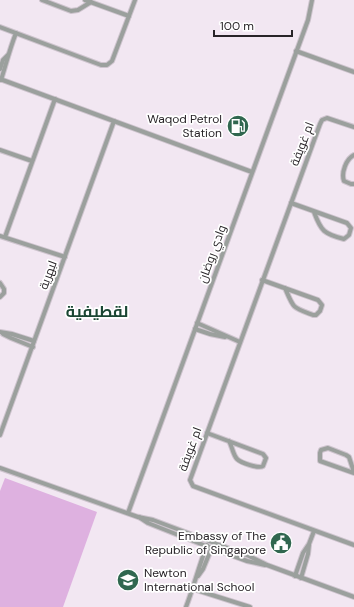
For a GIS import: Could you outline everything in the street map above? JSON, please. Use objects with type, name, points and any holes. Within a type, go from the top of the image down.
[{"type":"street","points":[[42,0],[71,11],[75,11],[90,2]]},
{"type":"street","points":[[85,0],[129,16]]},
{"type":"street","points":[[0,27],[101,65],[107,65],[112,62],[135,0]]},
{"type":"street","name":"وادي روضان","points":[[128,514],[308,20],[312,0]]},
{"type":"street","points":[[16,33],[1,79],[252,172]]},
{"type":"street","points":[[296,51],[354,72]]},
{"type":"street","points":[[0,69],[3,60],[8,55]]},
{"type":"street","points":[[5,237],[55,99]]},
{"type":"street","name":"ام غويفة","points":[[354,127],[329,118],[321,121],[190,477],[190,482],[192,485],[354,545]]},
{"type":"street","name":"لبهرية","points":[[0,435],[114,121]]},
{"type":"street","points":[[0,150],[32,161]]},
{"type":"street","points":[[354,155],[348,160],[343,176],[344,181],[354,184]]},
{"type":"street","points":[[291,203],[347,224],[351,228],[347,237],[341,238],[321,229],[314,212]]},
{"type":"street","points":[[0,236],[65,257]]},
{"type":"street","points":[[262,280],[285,288],[318,300],[322,305],[320,311],[316,315],[295,308],[292,305],[285,288]]},
{"type":"street","points":[[0,284],[4,289],[4,293],[0,297]]},
{"type":"street","points":[[197,323],[225,337]]},
{"type":"street","points":[[195,329],[240,342]]},
{"type":"street","points":[[1,332],[34,341]]},
{"type":"street","points":[[1,332],[32,347]]},
{"type":"street","points":[[207,433],[230,441],[263,454],[266,458],[264,466],[258,467],[239,460],[236,457],[230,441]]},
{"type":"street","points":[[328,448],[346,455],[350,460],[354,473],[320,460],[321,450],[328,448]]},
{"type":"street","points":[[0,468],[128,514],[153,520],[254,558],[295,576],[354,597]]},
{"type":"street","points":[[138,517],[148,523],[211,548],[247,561],[267,565]]},
{"type":"street","points":[[295,576],[314,531]]},
{"type":"street","points":[[198,577],[199,568],[208,541]]},
{"type":"street","points":[[186,607],[214,543]]},
{"type":"street","points":[[301,578],[308,554],[309,544]]},
{"type":"street","points":[[193,589],[250,607]]},
{"type":"shaded area","points":[[5,478],[97,512],[63,607],[0,607],[0,491]]},
{"type":"place","name":"Waqod Petrol Station","points":[[238,126]]},
{"type":"place","name":"Embassy of The Republic of Singapore","points":[[281,543]]},
{"type":"place","name":"Newton International School","points":[[128,580]]},
{"type":"district","name":"لقطيفية","points":[[97,311]]}]
